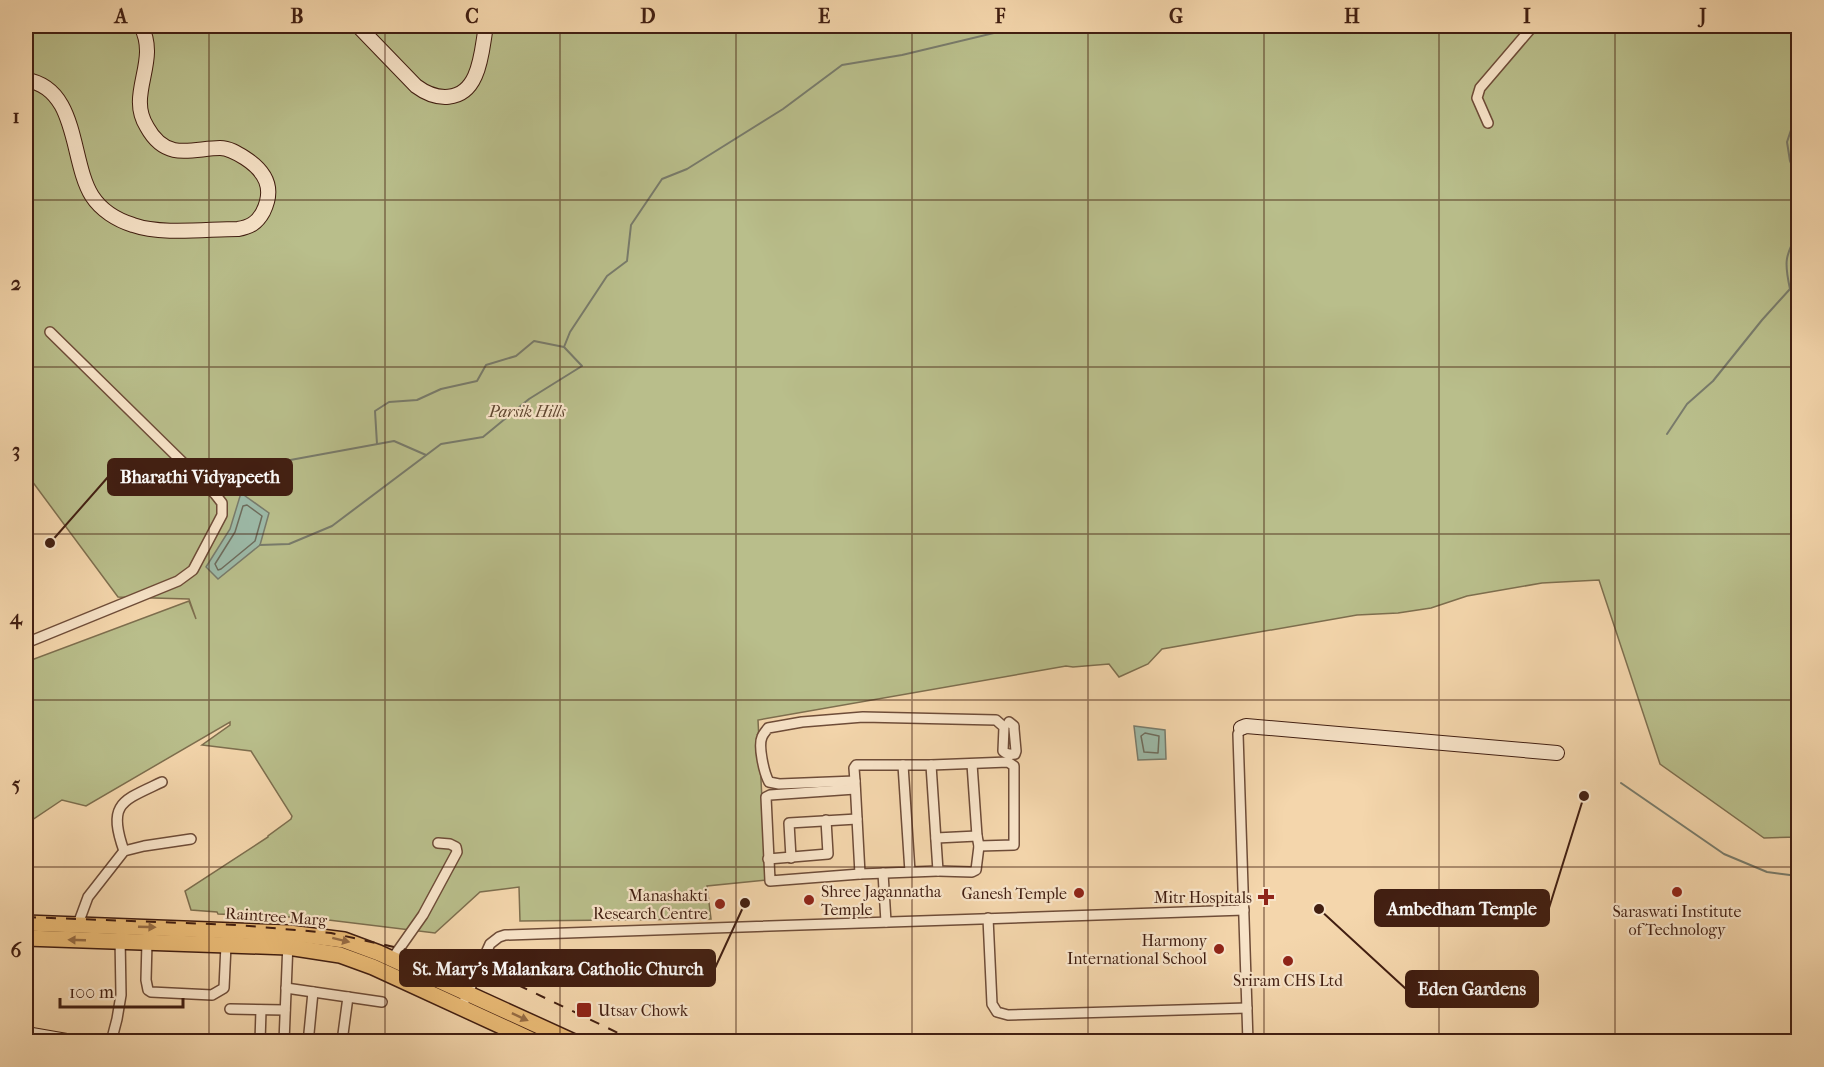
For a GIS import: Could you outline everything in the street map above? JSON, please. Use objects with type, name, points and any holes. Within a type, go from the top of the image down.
[{"type":"main road","name":"Raintree Marg","points":[[26,923],[78,924],[147,942],[226,945],[288,940],[340,955],[574,1041]]},
{"type":"main road","name":"Raintree Marg","points":[[26,938],[120,934],[344,940],[392,959],[536,1041]]},
{"type":"street","points":[[26,80],[43,85],[55,96],[70,128],[87,187],[95,200],[111,215],[132,225],[154,229],[238,229],[251,225],[259,219],[267,204],[268,191],[261,170],[237,153],[222,148],[171,150],[153,137],[143,122],[139,100],[148,61],[148,50],[141,26]]},
{"type":"street","points":[[358,26],[416,86],[426,93],[443,98],[459,94],[474,79],[486,26]]},
{"type":"street","points":[[1488,123],[1477,98],[1480,88],[1533,26]]},
{"type":"street","points":[[26,643],[178,580],[193,570],[222,515],[222,503],[215,494],[50,332]]},
{"type":"street","points":[[855,785],[769,782],[766,776],[761,738],[768,728],[818,720],[863,717],[996,720],[1004,727],[1003,751],[1011,755],[1016,751],[1014,726],[1009,722]]},
{"type":"street","points":[[1248,1041],[1238,734],[1241,728],[1246,726],[1557,753]]},
{"type":"street","points":[[860,874],[854,768],[856,765],[1008,762],[1014,766],[1014,845],[979,846]]},
{"type":"street","points":[[855,785],[766,797],[770,881],[860,874],[972,872],[976,870],[979,846],[972,764]]},
{"type":"street","points":[[903,765],[910,872]]},
{"type":"street","points":[[931,765],[938,871]]},
{"type":"street","points":[[124,850],[117,832],[118,810],[122,804],[142,791],[162,782]]},
{"type":"street","points":[[790,858],[789,823],[857,819]]},
{"type":"street","points":[[768,860],[828,854],[826,820]]},
{"type":"street","points":[[936,838],[977,836]]},
{"type":"street","points":[[78,924],[88,897],[124,850],[191,839]]},
{"type":"street","points":[[392,959],[423,915],[457,852],[456,847],[450,844],[438,843]]},
{"type":"street","points":[[883,873],[886,921]]},
{"type":"street","points":[[465,1000],[490,944],[498,937],[505,935],[1244,910]]},
{"type":"street","points":[[988,918],[992,1004],[997,1012],[1008,1015],[1247,1008]]},
{"type":"street","points":[[111,1041],[121,995],[120,934]]},
{"type":"street","points":[[284,1041],[288,940]]},
{"type":"street","points":[[147,942],[148,990],[212,995],[224,988],[226,945]]},
{"type":"street","points":[[286,988],[382,1002]]},
{"type":"street","points":[[309,1033],[313,992]]},
{"type":"street","points":[[343,1034],[348,997]]},
{"type":"street","points":[[230,1010],[285,1010]]},
{"type":"street","points":[[260,1041],[261,1010]]},
{"type":"street","points":[[26,1034],[72,1041]]},
{"type":"green space","name":"Parsik Hills","points":[[26,26],[1798,26],[1798,837],[1764,838],[1660,764],[1599,580],[1542,583],[1467,596],[1431,608],[1398,613],[1357,615],[1162,649],[1148,664],[1119,677],[1109,664],[1066,666],[758,720],[766,880],[707,886],[711,919],[520,921],[519,887],[480,892],[435,933],[312,918],[218,914],[217,912],[191,910],[185,891],[268,837],[292,816],[251,751],[202,745],[230,725],[230,722],[86,806],[62,800],[26,824],[26,662],[189,601],[196,619],[189,599],[118,597],[26,473]]},
{"type":"water","points":[[241,493],[269,513],[260,545],[218,579],[206,567],[230,529]]},
{"type":"water","points":[[1134,726],[1165,730],[1166,759],[1138,760]]},
{"type":"waterway","points":[[260,545],[289,544],[332,526],[441,444],[483,437],[529,399],[582,366],[564,347],[570,332],[607,276],[627,261],[631,225],[662,179],[687,169],[783,109],[842,65],[902,55],[1023,26]]},
{"type":"waterway","points":[[1798,109],[1787,142],[1790,161],[1798,181]]},
{"type":"waterway","points":[[1667,434],[1687,404],[1713,381],[1790,289],[1787,259],[1798,232]]},
{"type":"waterway","points":[[377,444],[375,411],[389,402],[417,400],[441,389],[477,381],[486,365],[516,356],[534,341],[564,347]]},
{"type":"waterway","points":[[263,465],[394,441],[426,455]]},
{"type":"waterway","points":[[1621,783],[1724,854],[1767,872],[1798,876]]},
{"type":"railway","points":[[26,917],[237,925],[331,933],[439,957],[518,985],[637,1042]]},
{"type":"place","name":"Bharathi Vidyapeeth","points":[[50,543]]},
{"type":"place","name":"Ambedham Temple","points":[[1584,796]]},
{"type":"place","name":"Saraswati Institute of Technology","points":[[1677,892]]},
{"type":"place","name":"Ganesh Temple","points":[[1079,893]]},
{"type":"place","name":"Mitr Hospitals","points":[[1266,897]]},
{"type":"place","name":"Shree Jagannatha Temple","points":[[809,900]]},
{"type":"place","name":"St. Mary's Malankara Catholic Church","points":[[745,903]]},
{"type":"place","name":"Manashakti Research Centre","points":[[720,904]]},
{"type":"place","name":"Eden Gardens","points":[[1319,909]]},
{"type":"place","name":"Harmony International School","points":[[1219,949]]},
{"type":"place","name":"Sriram CHS Ltd","points":[[1288,961]]},
{"type":"place","name":"Utsav Chowk","points":[[584,1010]]}]
